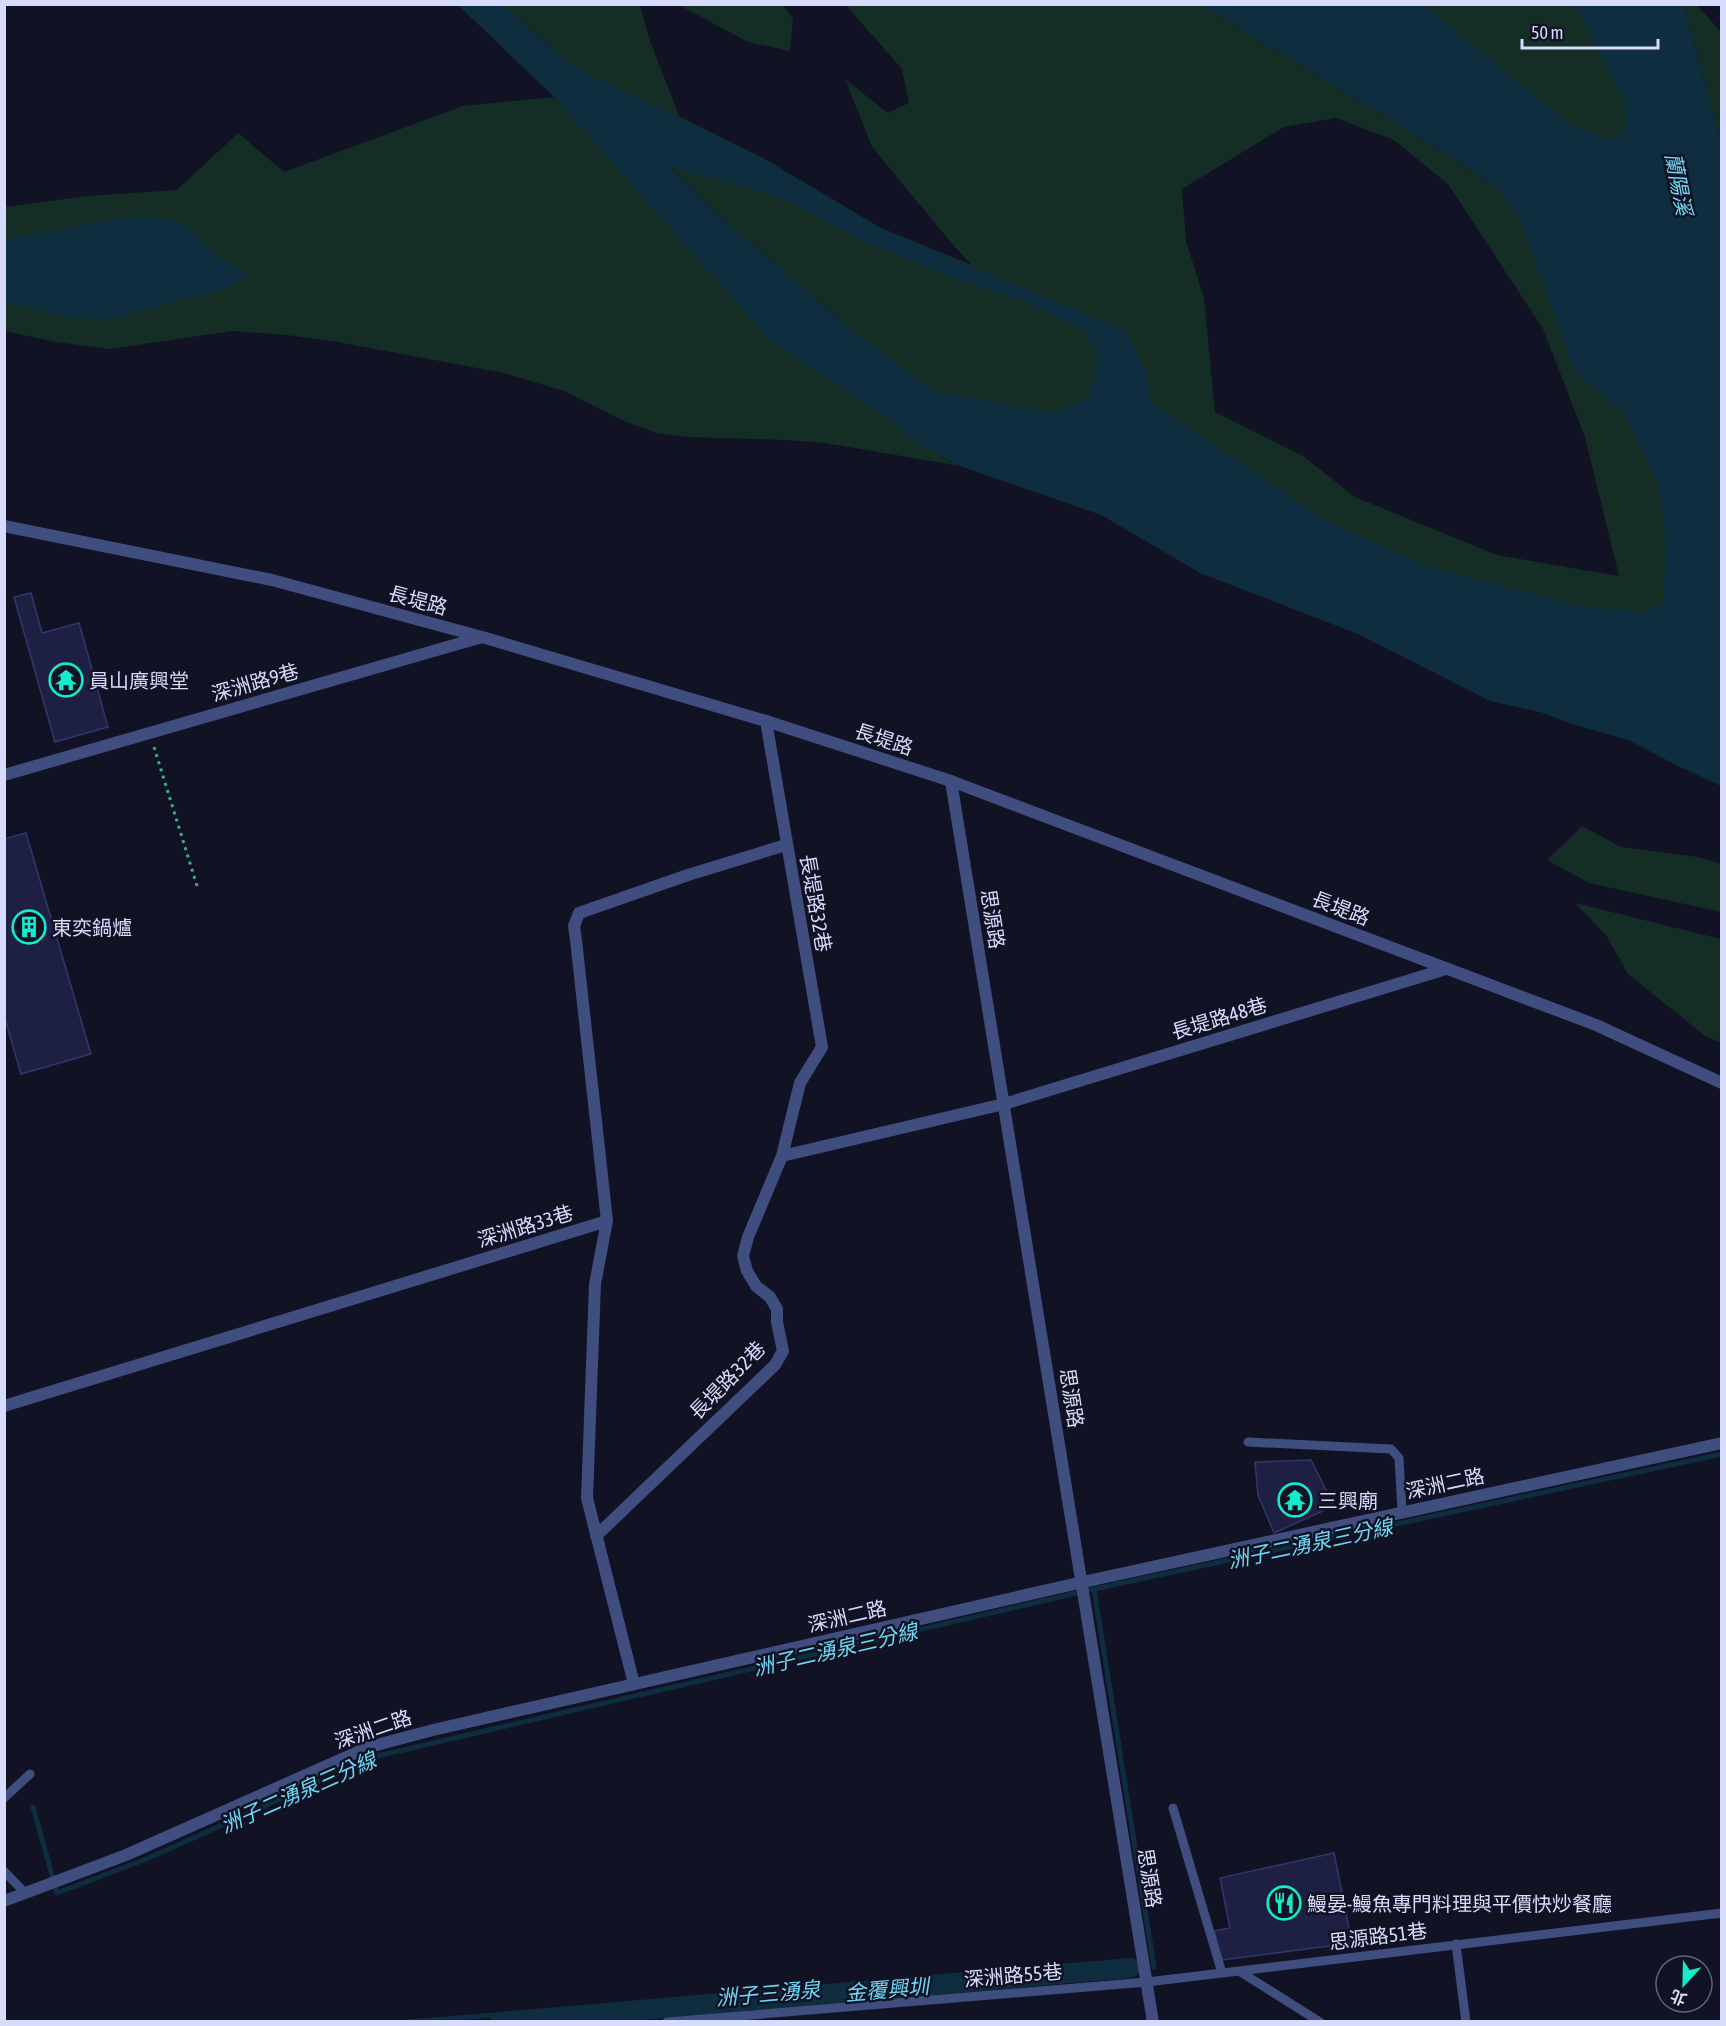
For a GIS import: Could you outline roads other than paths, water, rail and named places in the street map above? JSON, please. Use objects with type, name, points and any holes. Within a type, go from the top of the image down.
[{"type":"street","name":"長堤路","points":[[4,526],[272,580],[482,637],[765,721],[951,781],[1596,1025],[1722,1083]]},
{"type":"street","name":"深洲路9巷","points":[[4,775],[482,637]]},
{"type":"street","name":"長堤路32巷","points":[[596,1536],[775,1365],[783,1351],[777,1322],[777,1309],[770,1298],[756,1286],[747,1271],[743,1256],[748,1238],[782,1156],[800,1083],[822,1047],[765,721]]},
{"type":"street","name":"思源路","points":[[951,781],[1153,2022]]},
{"type":"street","points":[[634,1684],[587,1498],[595,1284],[607,1221],[574,926],[579,913],[688,875],[786,845]]},
{"type":"street","name":"長堤路48巷","points":[[1004,1104],[1446,969]]},
{"type":"street","points":[[782,1156],[1004,1104]]},
{"type":"street","name":"深洲路33巷","points":[[4,1406],[607,1221]]},
{"type":"street","name":"深洲二路","points":[[4,1901],[126,1856],[369,1747],[433,1730],[1083,1582],[1722,1443]]},
{"type":"lane","points":[[1248,1442],[1391,1449],[1399,1458],[1402,1512]]},
{"type":"lane","points":[[4,1798],[30,1774]]},
{"type":"lane","points":[[1173,1808],[1222,1973]]},
{"type":"lane","points":[[4,1871],[25,1893]]},
{"type":"lane","name":"思源路51巷","points":[[1147,1982],[1722,1912]]},
{"type":"lane","points":[[1456,1944],[1466,2022]]},
{"type":"lane","points":[[1239,1971],[1320,2022]]},
{"type":"lane","name":"深洲路55巷","points":[[667,2022],[1147,1982]]},
{"type":"water","name":"蘭陽溪","points":[[458,5],[503,5],[573,67],[763,158],[879,227],[1127,332],[1146,374],[1151,403],[1324,520],[1426,566],[1579,606],[1645,612],[1663,603],[1666,548],[1660,488],[1624,413],[1575,372],[1520,218],[1496,187],[1451,156],[1201,5],[1423,5],[1571,125],[1612,141],[1626,130],[1626,104],[1575,5],[1684,5],[1721,144],[1721,786],[1628,740],[1540,712],[1490,701],[1358,634],[1200,573],[1101,515],[960,466],[920,445],[890,420],[783,350],[760,329],[554,97]],"holes":[[[670,167],[777,196],[868,243],[958,280],[1025,302],[1082,329],[1098,355],[1089,399],[1052,413],[935,391],[859,336],[713,211]]]},
{"type":"water","points":[[159,217],[187,226],[216,256],[250,276],[217,291],[110,319],[74,318],[5,303],[5,239],[122,218]]},
{"type":"waterway","name":"洲子二湧泉三分線","points":[[33,1807],[57,1893],[149,1858],[373,1757],[1094,1589],[1722,1454]]},
{"type":"waterway","points":[[1094,1589],[1154,1967]]},
{"type":"waterway","name":"洲子三湧泉","points":[[407,2022],[1129,1964]]},
{"type":"waterway","name":"金覆興圳","points":[[500,2022],[1130,1968]]},
{"type":"place","name":"員山廣興堂","points":[[66,680]]},
{"type":"place","name":"東奕鍋爐","points":[[29,927]]},
{"type":"place","name":"三興廟","points":[[1295,1500]]},
{"type":"place","name":"鰻晏-鰻魚專門料理與平價快炒餐廳","points":[[1284,1903]]}]
